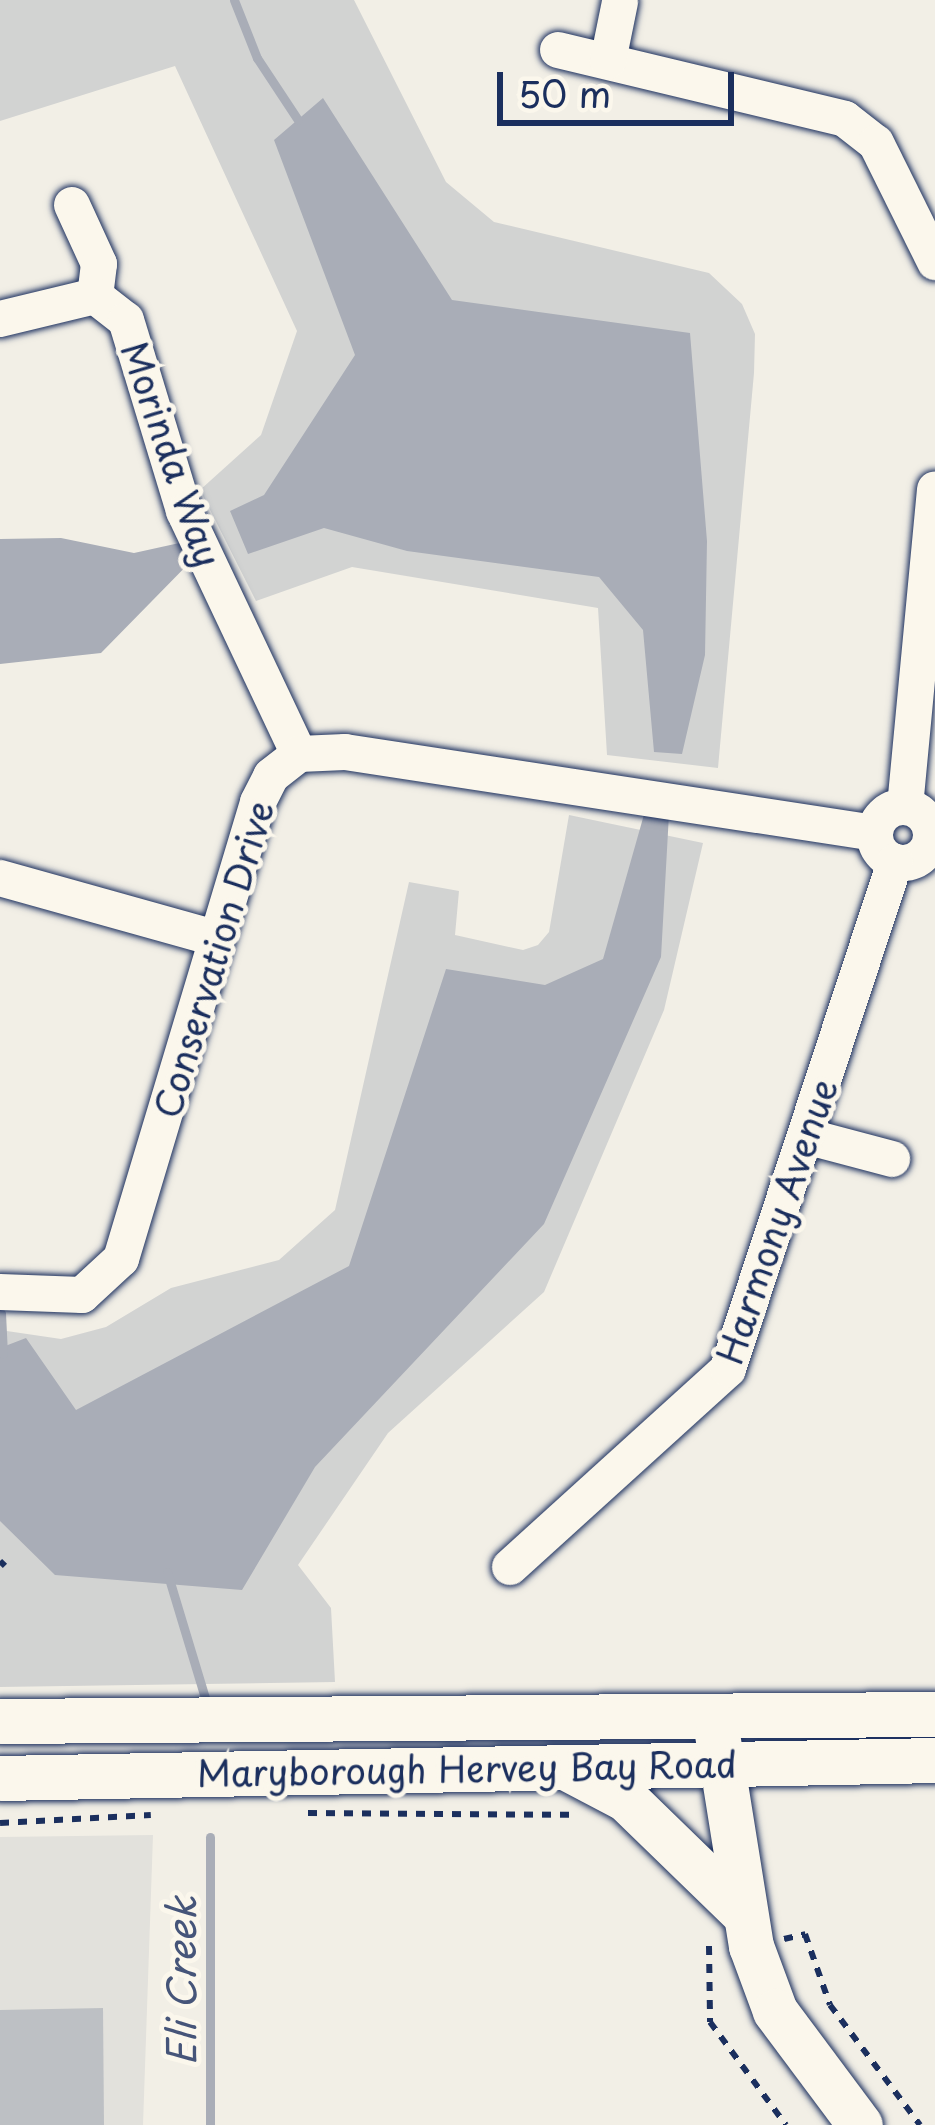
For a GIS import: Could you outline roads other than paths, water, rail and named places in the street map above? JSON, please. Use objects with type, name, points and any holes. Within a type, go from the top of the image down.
[{"type":"main road","points":[[716,1713],[726,1932]]},
{"type":"main road","name":"Maryborough Hervey Bay Road","points":[[0,1721],[935,1714]]},
{"type":"main road","name":"Maryborough Hervey Bay Road","points":[[6,1779],[935,1760]]},
{"type":"main road","points":[[567,1768],[626,1799],[726,1932],[775,2011],[860,2125]]},
{"type":"street","points":[[608,61],[620,2]]},
{"type":"street","points":[[558,50],[813,108],[865,131],[935,262]]},
{"type":"street","points":[[0,319],[95,296],[99,264],[72,205]]},
{"type":"street","name":"Morinda Way","points":[[95,296],[126,320],[184,511],[299,754]]},
{"type":"street","points":[[905,807],[935,490]]},
{"type":"street","points":[[299,754],[344,752],[885,848],[918,859],[933,838],[924,816],[905,807],[887,811],[885,848]]},
{"type":"street","name":"Conservation Drive","points":[[0,1292],[82,1295],[121,1258],[258,802],[271,776],[299,754]]},
{"type":"street","name":"Harmony Avenue","points":[[510,1567],[728,1369],[808,1137],[885,848]]},
{"type":"street","points":[[0,878],[215,938]]},
{"type":"street","points":[[808,1137],[892,1159]]},
{"type":"waterway","points":[[234,0],[257,58],[298,120]]},
{"type":"waterway","name":"Eli Creek","points":[[1,1313],[3,1354]]},
{"type":"waterway","name":"Eli Creek","points":[[167,1572],[205,1698]]},
{"type":"waterway","name":"Eli Creek","points":[[210,1837],[210,2125]]}]
